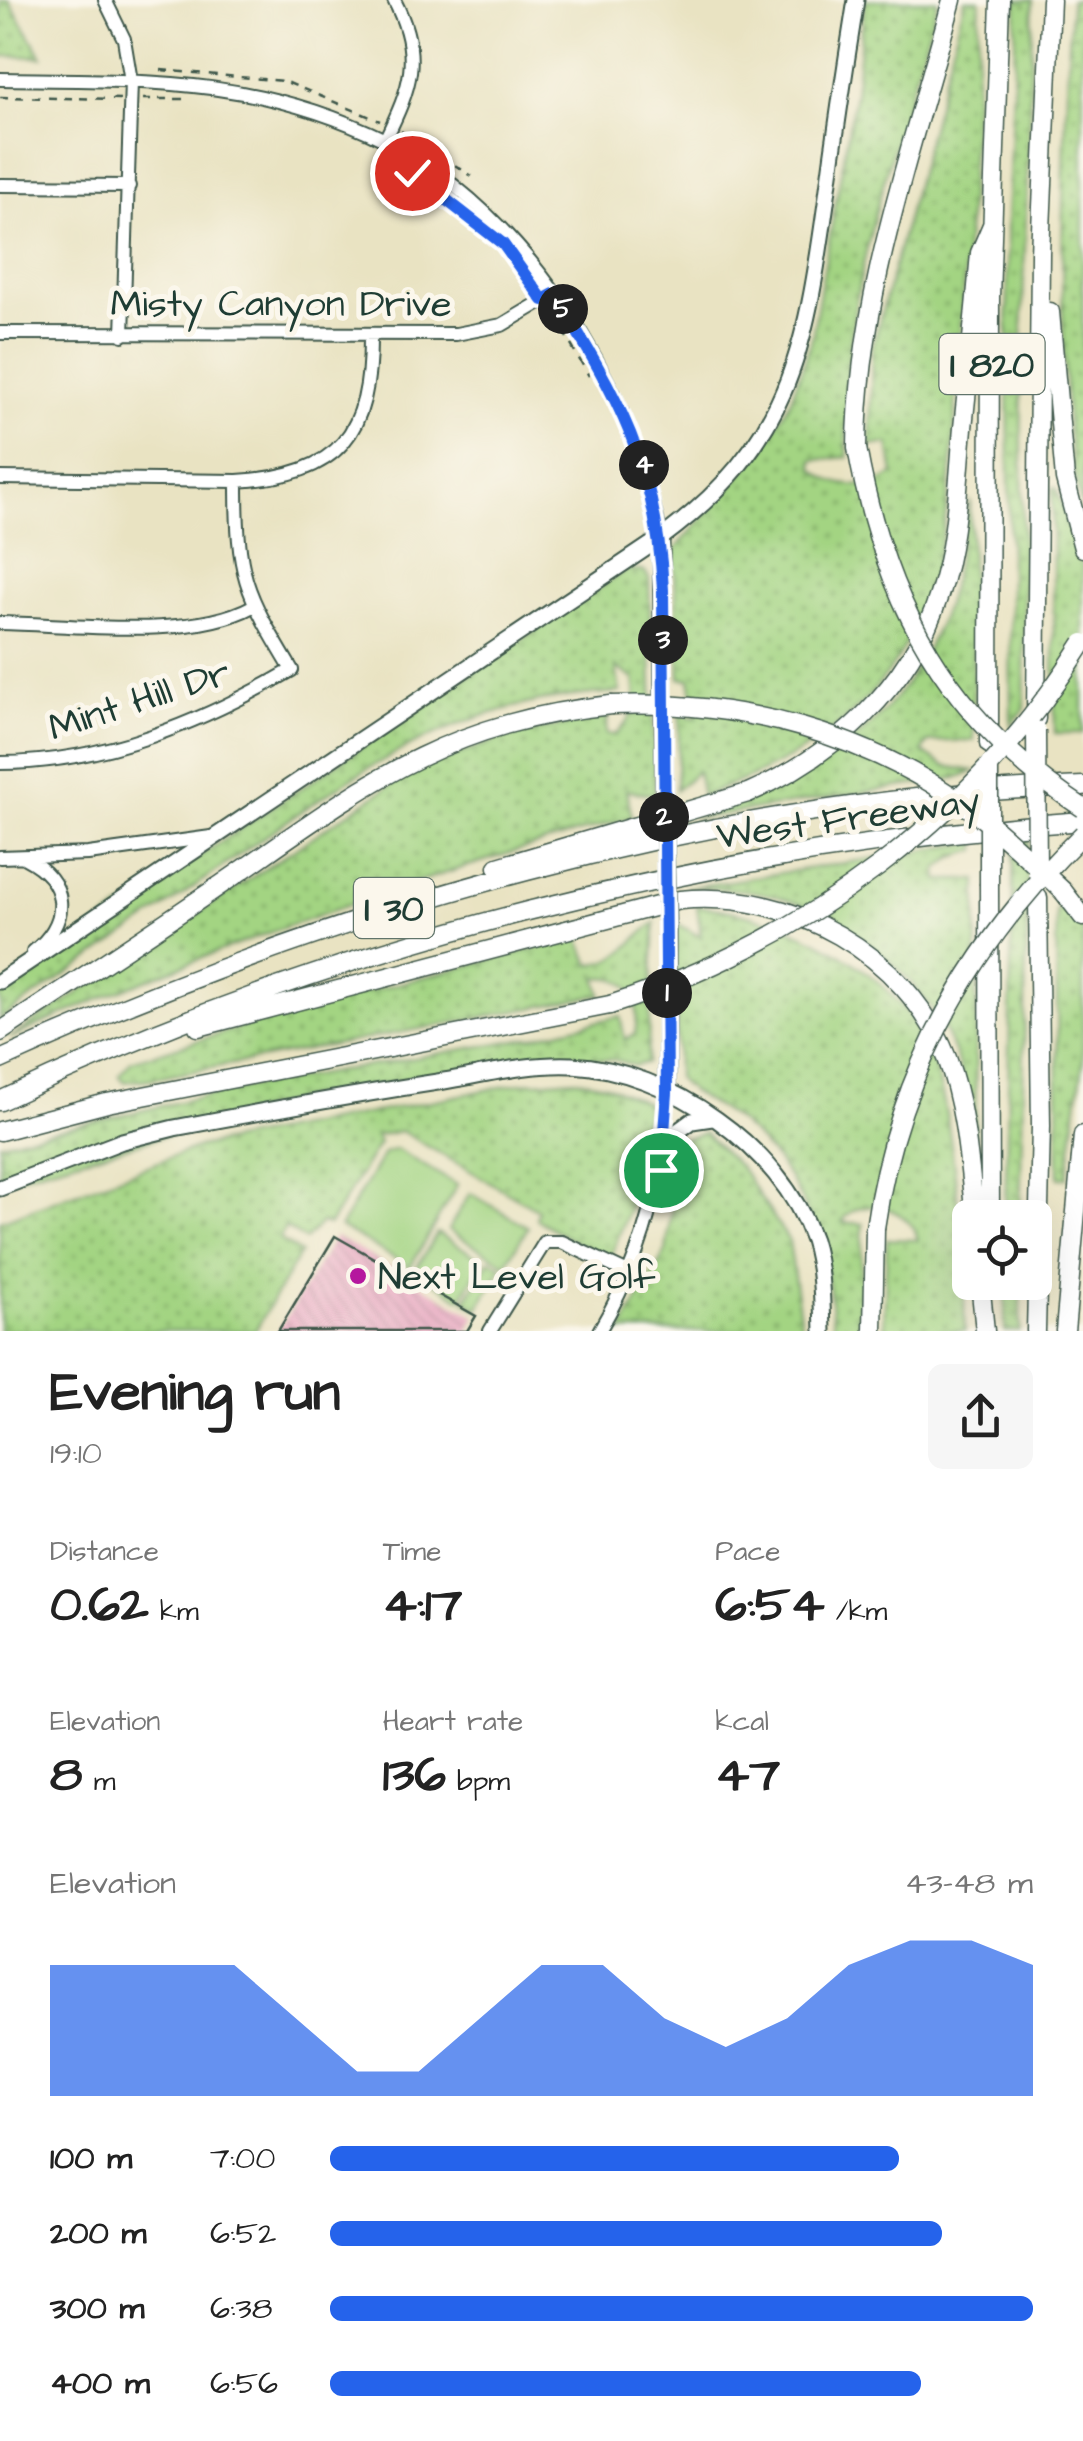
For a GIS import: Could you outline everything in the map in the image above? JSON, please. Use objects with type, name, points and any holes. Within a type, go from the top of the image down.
[{"type":"highway","points":[[952,0],[879,272],[860,367],[857,448],[881,556],[929,656],[967,706],[1014,752],[1083,808]]},
{"type":"highway","name":"I 820","points":[[990,1200],[992,225],[1000,0]]},
{"type":"highway","name":"I 820","points":[[1036,1331],[1041,1126],[1036,730],[1040,253],[1051,0]]},
{"type":"highway","points":[[455,890],[470,876],[732,798],[782,778],[824,753],[883,694],[940,595],[958,491],[980,252],[992,225]]},
{"type":"highway","points":[[1040,253],[1049,286],[1055,398],[1066,479],[1083,548]]},
{"type":"highway","points":[[0,1131],[107,1102],[610,1004],[732,958],[815,914],[865,878],[984,774],[1037,709],[1083,643]]},
{"type":"highway","points":[[0,1032],[395,767],[469,733],[504,723],[611,705],[656,703],[757,714],[826,734],[903,768],[979,816],[1063,890],[1083,917]]},
{"type":"highway","name":"West Freeway","points":[[0,1060],[166,988],[455,890],[633,846],[805,814],[983,791],[1083,786]]},
{"type":"highway","name":"West Freeway","points":[[0,1101],[163,1031],[364,957],[610,890],[868,842],[1083,821]]},
{"type":"highway","points":[[873,1331],[875,1228],[900,1113],[943,1012],[997,929],[1083,834]]},
{"type":"highway","points":[[163,1031],[201,1027],[680,900],[722,898],[768,905],[822,925],[868,955],[901,986],[938,1038],[965,1128],[973,1200]]},
{"type":"highway","points":[[1065,1331],[1083,1135]]},
{"type":"highway","points":[[983,1300],[987,1331]]},
{"type":"highway","points":[[987,1331],[989,1300]]},
{"type":"main road","points":[[3,980],[661,538],[719,490],[754,447],[793,376],[811,306],[856,0]]},
{"type":"main road","points":[[661,538],[667,1093]]},
{"type":"main road","points":[[0,1188],[122,1140],[174,1128],[537,1065],[624,1072],[712,1118],[739,1138],[782,1183],[798,1210],[816,1258],[823,1331]]},
{"type":"main road","points":[[663,1142],[692,1120],[712,1118]]},
{"type":"street","points":[[104,0],[124,39],[131,80],[123,335]]},
{"type":"street","points":[[384,140],[409,92],[412,65],[409,37],[394,0]]},
{"type":"street","points":[[0,79],[131,80],[246,90],[302,105],[414,156],[473,201],[506,234],[612,387],[642,458],[661,538]]},
{"type":"street","points":[[0,185],[129,186]]},
{"type":"street","name":"Misty Canyon Drive","points":[[0,332],[370,334],[478,330],[502,325],[548,297]]},
{"type":"street","points":[[0,478],[238,481],[266,479],[311,466],[330,456],[350,435],[370,382],[370,334]]},
{"type":"street","points":[[0,623],[184,625],[238,614],[253,606],[238,549],[238,481]]},
{"type":"street","name":"Mint Hill Dr","points":[[0,762],[46,763],[91,755],[211,714],[292,670],[253,606]]},
{"type":"street","points":[[0,857],[88,854],[215,836]]},
{"type":"street","points":[[3,980],[47,940],[58,921],[61,902],[44,868],[22,856]]},
{"type":"street","points":[[599,1331],[630,1274],[653,1207],[667,1093]]},
{"type":"street","points":[[490,1331],[545,1242],[562,1242],[630,1274]]},
{"type":"path","points":[[0,97],[193,99]]},
{"type":"path","points":[[400,165],[449,199]]},
{"type":"path","points":[[548,297],[592,381]]},
{"type":"green space","points":[[0,0],[9,0],[42,57],[0,56]]},
{"type":"green space","points":[[865,0],[938,0],[872,225],[860,283],[846,399],[848,457],[813,460],[813,468],[821,475],[852,485],[874,483],[894,474],[889,444],[870,445],[872,349],[965,0],[980,0],[951,471],[937,562],[905,646],[861,704],[799,752],[702,796],[697,771],[676,790],[680,715],[697,718],[690,679],[680,678],[674,551],[763,449],[790,402],[811,342],[855,94]]},
{"type":"green space","points":[[1017,0],[1033,0],[1021,368],[1025,709],[1011,725],[1007,222]]},
{"type":"green space","points":[[1071,0],[1083,0],[1083,511],[1069,432],[1063,308]]},
{"type":"green space","points":[[1056,488],[1083,568],[1083,733],[1055,733],[1052,489]]},
{"type":"green space","points":[[970,500],[974,740],[928,742],[922,752],[945,766],[974,771],[956,778],[694,819],[807,771],[839,751],[895,699],[918,665],[944,611]]},
{"type":"green space","points":[[627,569],[645,572],[649,578],[655,795],[626,790],[632,817],[317,916],[162,973],[10,1038],[412,771],[508,736],[608,717],[606,734],[615,735],[630,717],[635,696],[634,679],[616,667],[620,692],[559,698],[503,710],[403,749],[311,805],[0,1019],[0,990]]},
{"type":"green space","points":[[1014,837],[1029,839],[1020,1200],[1005,1200]]},
{"type":"green space","points":[[977,842],[977,850],[953,857],[938,869],[938,880],[977,880],[975,1151],[965,1090],[944,1029],[892,963],[847,929],[799,904],[757,892],[686,888]]},
{"type":"green space","points":[[1083,905],[1083,1062],[1067,1178],[1059,1178],[1056,910]]},
{"type":"green space","points":[[697,906],[732,911],[804,935],[869,975],[918,1030],[934,1064],[948,1123],[957,1200],[952,1200],[952,1300],[963,1300],[965,1331],[884,1331],[887,1239],[918,1240],[905,1219],[871,1206],[849,1213],[842,1222],[863,1224],[858,1331],[833,1331],[819,1244],[797,1191],[762,1143],[677,1078],[676,923],[701,937]]},
{"type":"green space","points":[[655,923],[647,1062],[635,1066],[616,1060],[542,1056],[303,1098],[0,1181],[0,1143],[232,1090],[533,1037],[620,1016],[625,1040],[635,1033],[636,1011],[631,992],[618,980],[597,978],[601,995],[151,1079],[125,1082],[119,1075],[131,1061],[301,1009],[579,937],[590,965],[603,962],[620,954]]},
{"type":"green space","points":[[575,1079],[606,1085],[647,1103],[634,1196],[611,1256],[599,1256],[536,1219],[538,1210],[401,1131],[375,1136],[379,1143],[329,1225],[321,1223],[305,1240],[285,1227],[280,1239],[300,1253],[255,1331],[0,1331],[0,1221],[199,1147],[521,1083]]},
{"type":"green space","points":[[704,1133],[741,1168],[789,1241],[802,1331],[621,1331],[666,1251],[681,1140]]},
{"type":"green space","points":[[396,1149],[457,1185],[410,1267],[340,1227],[384,1153]]},
{"type":"green space","points":[[470,1193],[528,1227],[506,1264],[448,1230]]},
{"type":"green space","points":[[437,1233],[483,1260],[461,1299],[415,1270]]},
{"type":"green space","points":[[490,1260],[502,1267],[478,1309],[465,1301]]},
{"type":"green space","points":[[1005,1300],[1020,1300],[1020,1331],[1005,1331]]},
{"type":"building","name":"Next Level Golf","points":[[335,1236],[476,1316],[467,1331],[278,1331]]},
{"type":"place","name":"Next Level Golf","points":[[358,1276]]},
{"type":"route","points":[[412,173],[503,244],[543,300],[554,294],[612,387],[650,486],[661,538],[663,590],[667,1093],[661,1170]]}]
